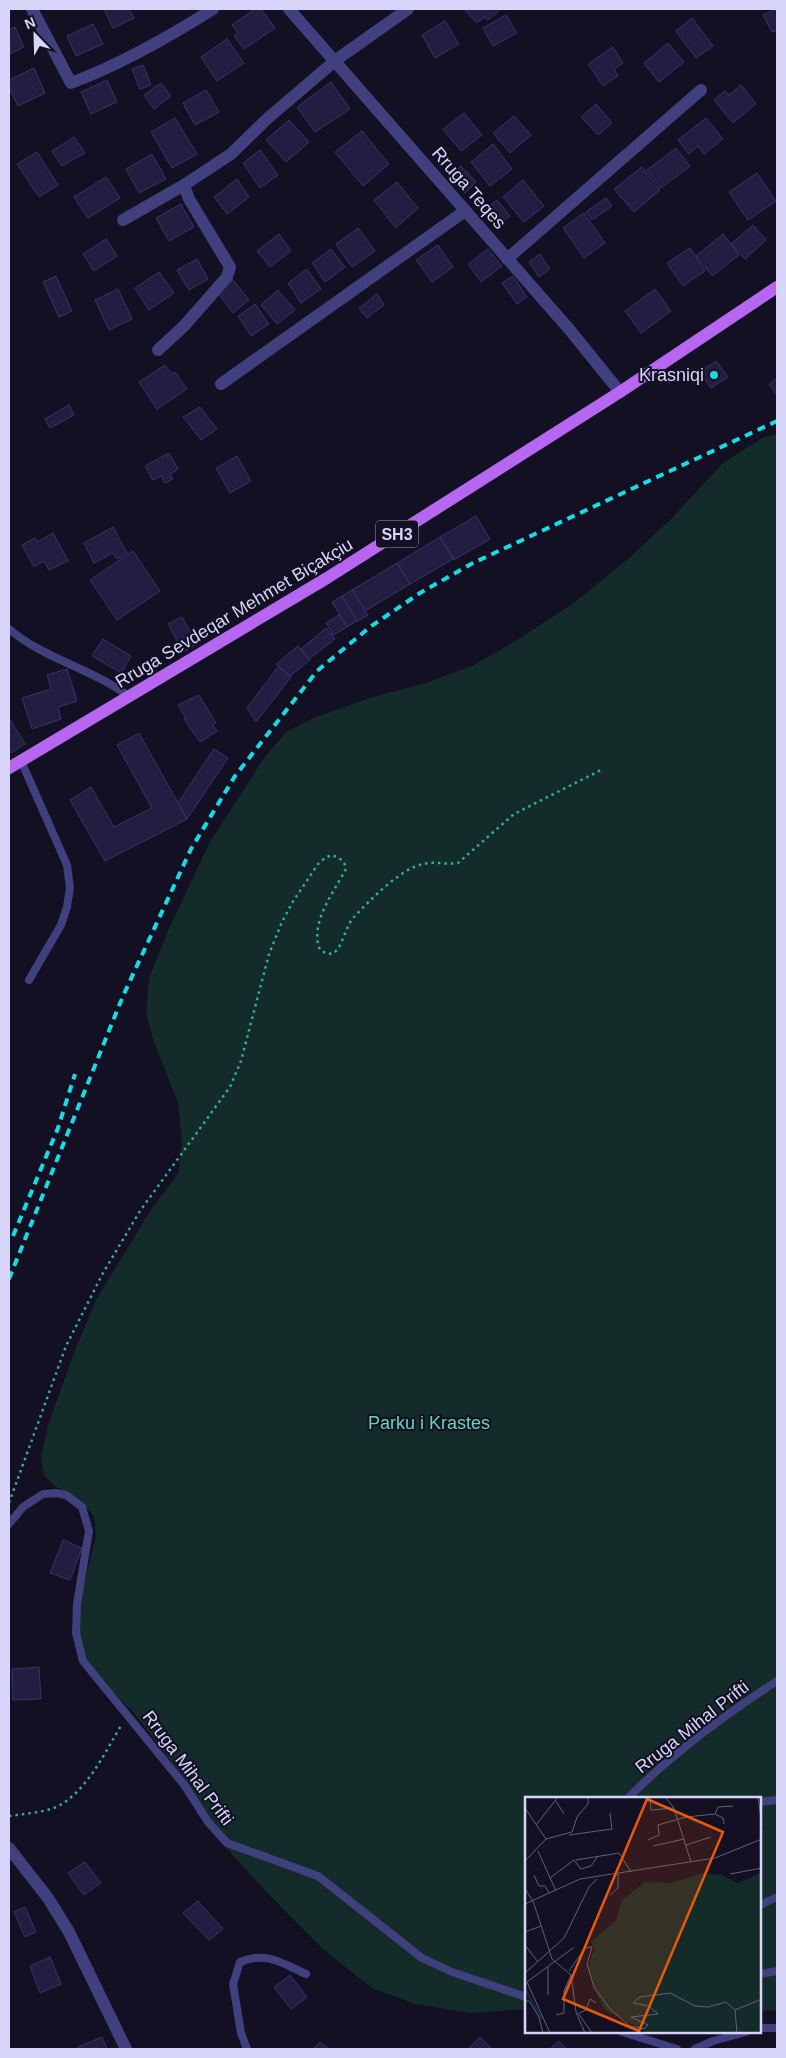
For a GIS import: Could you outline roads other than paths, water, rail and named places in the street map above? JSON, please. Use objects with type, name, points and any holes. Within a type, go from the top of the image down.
[{"type":"main road","name":"Rruga Sevdeqar Mehmet Biçakçiu","points":[[9,768],[327,578],[620,392],[777,287]]},
{"type":"street","points":[[32,9],[71,83],[92,75],[148,47],[213,9]]},
{"type":"street","name":"Rruga Teqes","points":[[290,9],[569,329],[620,392]]},
{"type":"street","points":[[123,220],[184,186],[231,154],[274,113],[336,60],[408,9]]},
{"type":"street","points":[[507,259],[701,90]]},
{"type":"street","points":[[158,350],[184,326],[226,277],[230,267],[189,199],[184,186]]},
{"type":"street","points":[[221,384],[465,211]]},
{"type":"street","points":[[9,1848],[48,1898],[70,1932],[126,2049]]},
{"type":"lane","points":[[9,629],[37,649],[92,673],[130,697]]},
{"type":"lane","points":[[21,761],[67,865],[70,888],[67,907],[61,925],[29,980]]},
{"type":"lane","name":"Rruga Mihal Prifti","points":[[9,1524],[23,1507],[43,1494],[56,1493],[66,1495],[82,1508],[89,1530],[77,1604],[76,1633],[83,1661],[186,1786],[208,1822],[227,1843],[318,1876],[422,1958],[452,1972],[525,1997]]},
{"type":"lane","name":"Rruga Mihal Prifti","points":[[629,1797],[671,1757],[726,1715],[777,1682]]},
{"type":"lane","points":[[761,1802],[777,1800]]},
{"type":"lane","points":[[761,1905],[777,1897]]},
{"type":"lane","points":[[247,2049],[233,1984],[240,1962],[252,1957],[272,1958],[306,1974]]},
{"type":"lane","points":[[761,1974],[777,1971]]},
{"type":"lane","points":[[761,2028],[777,2028]]},
{"type":"lane","points":[[625,2033],[677,2049]]},
{"type":"lane","points":[[695,2049],[714,2041],[742,2033]]},
{"type":"railway","points":[[9,1279],[123,996],[191,849],[235,776],[317,671],[370,627],[420,593],[473,563],[777,421]]},
{"type":"railway","points":[[13,1236],[58,1128],[75,1074]]},
{"type":"place","name":"Krasniqi","points":[[714,375]]},
{"type":"park label","name":"Parku i Krastes","points":[[429,1423]]}]
